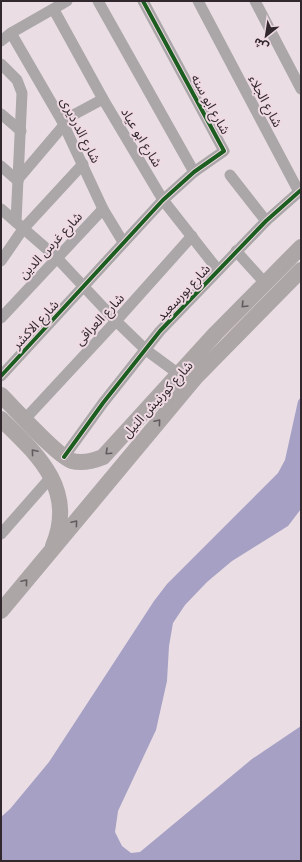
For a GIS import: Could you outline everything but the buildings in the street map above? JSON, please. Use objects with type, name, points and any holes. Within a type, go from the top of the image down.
[{"type":"main road","name":"شارع كورنيش النيل","points":[[1,395],[64,457],[79,462],[87,462],[103,457],[265,283],[301,248]]},
{"type":"main road","name":"شارع كورنيش النيل","points":[[3,604],[50,553],[196,377],[301,270]]},
{"type":"main road","points":[[3,426],[30,447],[52,476],[59,500],[60,513],[57,533],[50,553]]},
{"type":"street","points":[[1,41],[11,33],[54,10],[67,1]]},
{"type":"street","points":[[98,1],[194,172]]},
{"type":"street","name":"شارع ابو سنه","points":[[84,286],[163,200],[194,172],[222,154],[224,149],[143,1]]},
{"type":"street","name":"شارع الجلاء","points":[[198,1],[300,191]]},
{"type":"street","points":[[255,1],[301,89]]},
{"type":"street","name":"شارع ابو عياد","points":[[54,10],[103,99],[163,200],[218,270]]},
{"type":"street","name":"شارع الدرديرى","points":[[11,33],[63,123],[103,208],[123,242]]},
{"type":"street","points":[[1,64],[17,80],[21,88],[19,179],[20,226]]},
{"type":"street","points":[[19,179],[63,123],[103,99]]},
{"type":"street","points":[[1,114],[21,131]]},
{"type":"street","points":[[2,257],[20,226],[83,164]]},
{"type":"street","points":[[1,166],[19,179]]},
{"type":"street","points":[[230,175],[266,221]]},
{"type":"street","name":"شارع بورسعيد","points":[[64,457],[103,402],[170,320],[266,221],[300,191]]},
{"type":"street","name":"شارع غرس الدين","points":[[1,318],[103,208]]},
{"type":"street","points":[[1,209],[56,257],[116,322],[146,350],[180,375]]},
{"type":"street","name":"شارع العراقى","points":[[25,419],[116,322],[192,236]]},
{"type":"street","points":[[236,251],[265,283]]},
{"type":"street","name":"شارع الاكشر","points":[[1,376],[84,286]]},
{"type":"street","points":[[2,529],[52,476]]},
{"type":"shaded area","points":[[301,397],[301,509],[288,526],[232,561],[207,582],[185,605],[173,623],[169,646],[167,681],[156,730],[118,811],[115,832],[122,846],[131,853],[140,852],[252,759],[301,726],[301,861],[1,861],[1,817],[10,809],[49,762],[154,601],[167,584],[278,473],[285,460],[298,401]]},
{"type":"cycle path","points":[[1,376],[163,200],[194,172],[224,151],[143,1]]},
{"type":"cycle path","points":[[64,457],[103,403],[160,331],[266,221],[301,190]]}]
